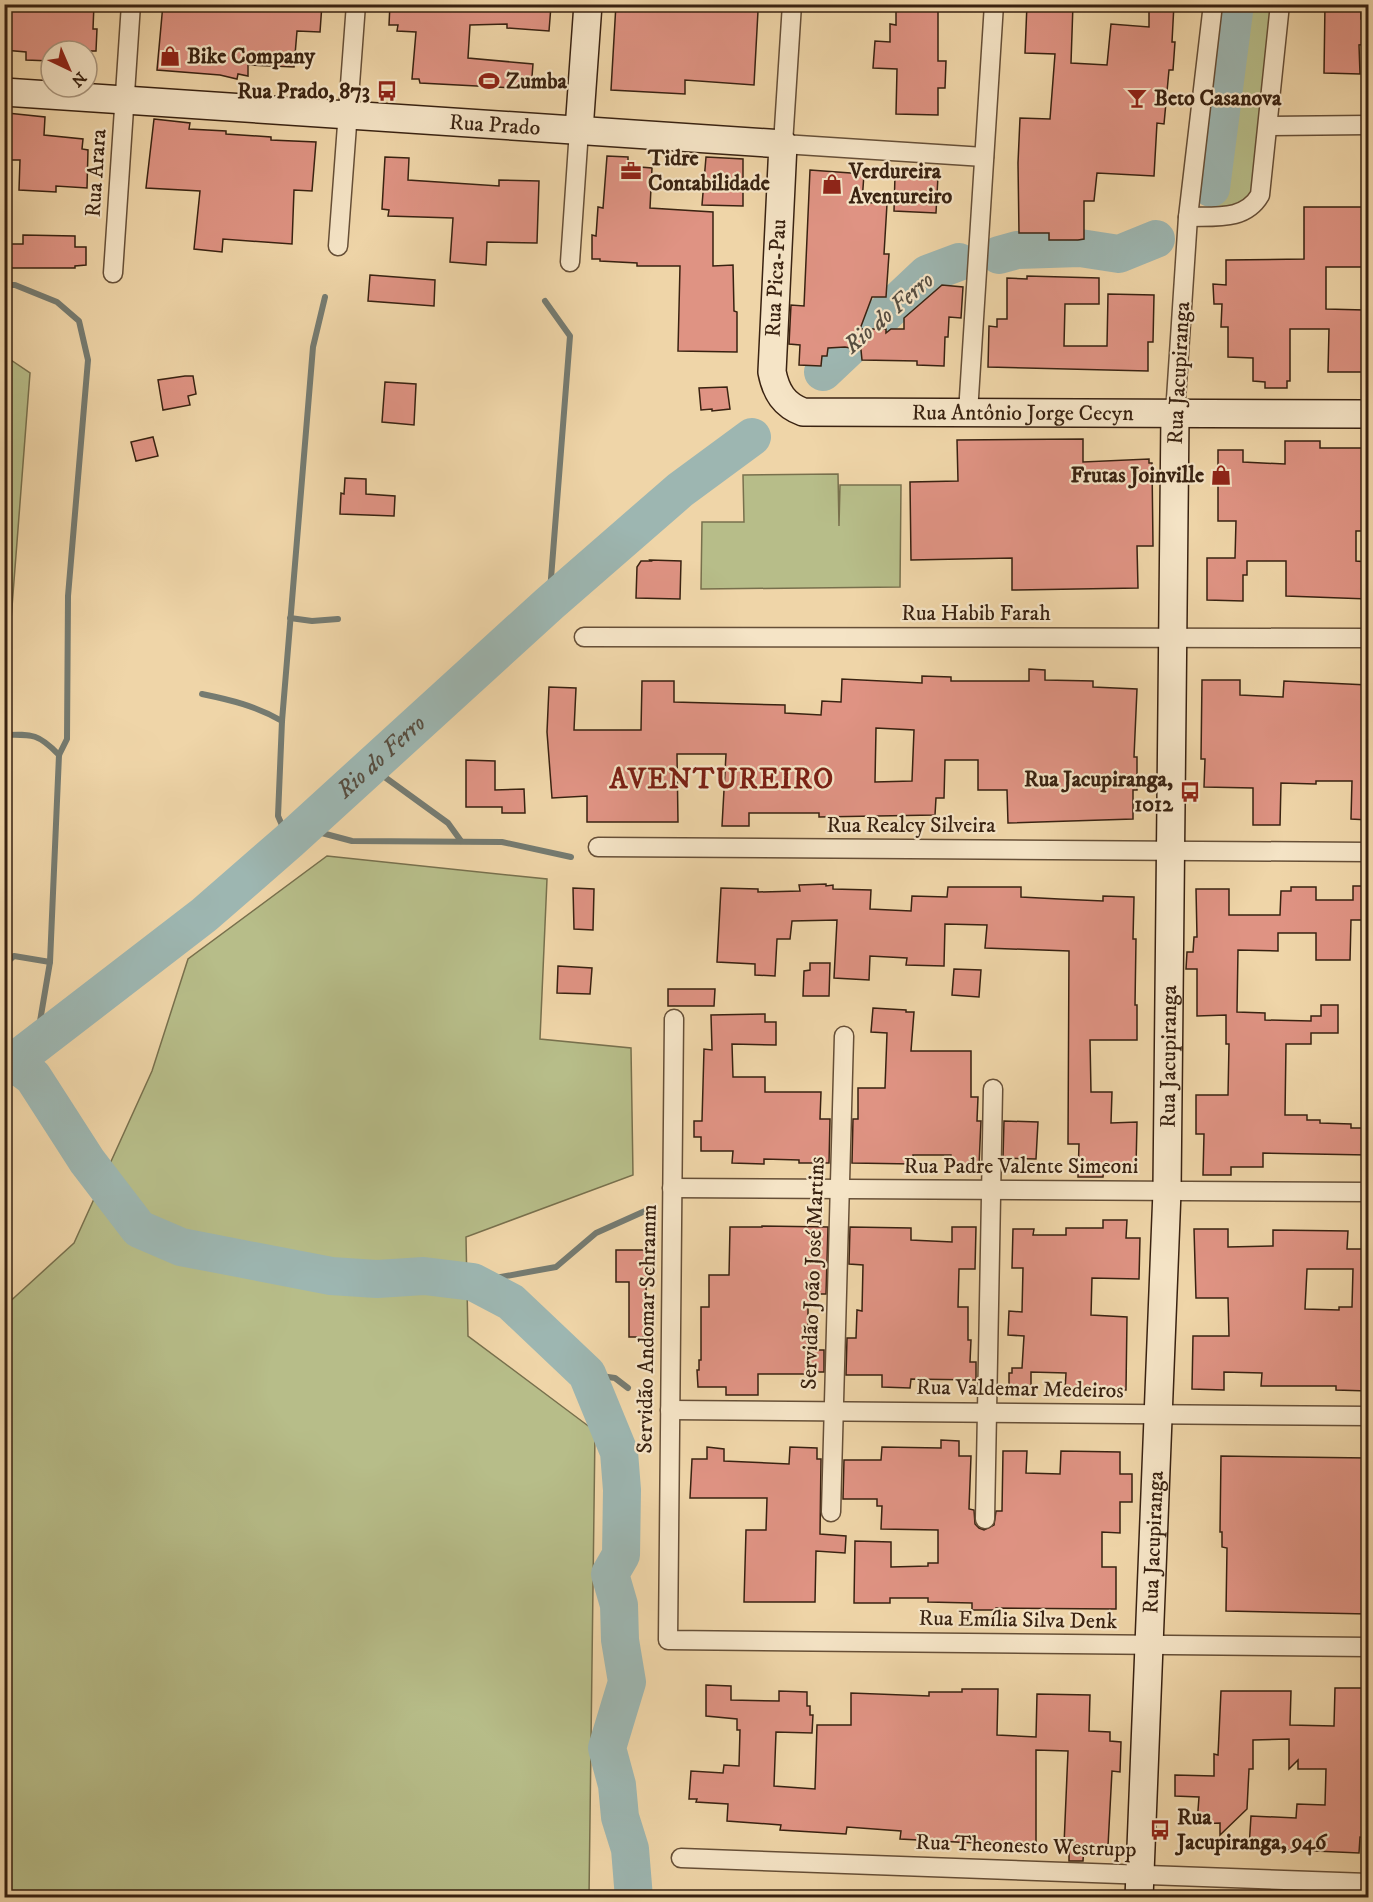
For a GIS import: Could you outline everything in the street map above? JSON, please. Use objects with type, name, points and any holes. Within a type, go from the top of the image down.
[{"type":"street","name":"Rua Arara","points":[[113,273],[131,4]]},
{"type":"street","points":[[338,246],[356,4]]},
{"type":"street","points":[[570,262],[588,4]]},
{"type":"street","name":"Rua Pica-Pau","points":[[787,405],[779,395],[772,372],[792,4]]},
{"type":"street","points":[[968,413],[994,4]]},
{"type":"street","name":"Rua Jacupiranga","points":[[1140,1886],[1167,1191],[1175,414],[1188,217],[1213,4]]},
{"type":"street","points":[[1188,217],[1235,215],[1246,211],[1260,195],[1280,4]]},
{"type":"street","name":"Rua Prado","points":[[4,92],[984,157]]},
{"type":"street","points":[[1268,126],[1368,125]]},
{"type":"street","name":"Rua Antônio Jorge Cecyn","points":[[787,405],[803,412],[814,413],[1368,414]]},
{"type":"street","name":"Rua Habib Farah","points":[[584,637],[1368,638]]},
{"type":"street","name":"Rua Realcy Silveira","points":[[598,847],[1368,852]]},
{"type":"street","name":"Servidão Andomar Schramm","points":[[668,1640],[674,1019]]},
{"type":"street","name":"Servidão João José Martins","points":[[831,1512],[844,1036]]},
{"type":"street","points":[[985,1519],[993,1089]]},
{"type":"street","name":"Rua Padre Valente Simeoni","points":[[672,1188],[1368,1192]]},
{"type":"street","name":"Rua Valdemar Medeiros","points":[[670,1410],[1368,1416]]},
{"type":"street","name":"Rua Emília Silva Denk","points":[[668,1640],[1368,1647]]},
{"type":"street","name":"Rua Theonesto Westrupp","points":[[681,1858],[1140,1886],[1368,1883]]},
{"type":"green space","points":[[1227,5],[1272,5],[1252,193],[1239,206],[1212,207],[1206,199]]},
{"type":"green space","points":[[5,356],[30,373],[5,698]]},
{"type":"green space","points":[[838,474],[839,526],[840,485],[901,485],[900,587],[701,589],[702,522],[744,522],[743,475]]},
{"type":"green space","points":[[327,856],[547,879],[540,1039],[631,1048],[633,1175],[466,1237],[468,1336],[595,1431],[589,1897],[5,1897],[5,1306],[74,1243],[152,1071],[188,959]]},
{"type":"building","points":[[4,4],[94,4],[93,29],[97,29],[97,39],[39,39],[39,61],[26,60],[26,52],[4,50]]},
{"type":"building","points":[[163,4],[322,4],[320,32],[297,31],[294,67],[248,65],[248,76],[238,74],[237,79],[220,75],[157,70]]},
{"type":"building","points":[[390,4],[551,6],[549,31],[507,28],[507,24],[470,25],[468,58],[533,64],[531,89],[420,83],[419,79],[412,79],[416,32],[397,31],[398,25],[389,25]]},
{"type":"building","points":[[616,4],[744,4],[746,10],[758,11],[754,85],[685,80],[685,94],[611,90]]},
{"type":"building","points":[[1027,4],[1073,4],[1071,63],[1107,65],[1111,24],[1149,27],[1149,4],[1174,4],[1173,70],[1169,70],[1164,124],[1157,123],[1154,176],[1097,173],[1094,201],[1084,201],[1084,239],[1049,240],[1049,233],[1019,233],[1020,118],[1050,119],[1055,54],[1025,53]]},
{"type":"building","points":[[1325,4],[1361,4],[1361,19],[1368,19],[1368,44],[1359,45],[1360,74],[1324,73]]},
{"type":"building","points":[[896,6],[938,6],[938,61],[946,61],[945,88],[938,88],[938,115],[896,114],[897,69],[873,68],[875,41],[890,42],[890,24],[896,25]]},
{"type":"building","points":[[7,113],[45,117],[44,135],[83,139],[82,149],[88,150],[87,188],[56,186],[56,192],[19,190],[20,160],[9,160],[10,138],[5,137]]},
{"type":"building","points":[[154,119],[190,123],[189,129],[271,137],[271,140],[316,142],[312,191],[294,190],[292,244],[223,239],[222,252],[194,249],[200,191],[146,188]]},
{"type":"building","points":[[607,156],[628,157],[628,166],[652,168],[650,208],[713,212],[713,266],[733,265],[734,311],[737,312],[737,352],[678,351],[680,266],[637,266],[637,263],[592,259],[592,235],[596,236],[598,207],[603,208]]},
{"type":"building","points":[[385,157],[409,158],[408,180],[499,186],[499,180],[539,181],[537,243],[487,242],[486,265],[450,262],[453,218],[388,216],[389,210],[382,209]]},
{"type":"building","points":[[706,157],[743,159],[743,206],[702,205]]},
{"type":"building","points":[[810,170],[864,174],[862,202],[887,204],[884,254],[889,254],[886,297],[872,297],[860,329],[886,329],[886,333],[891,329],[904,329],[904,318],[942,285],[963,287],[961,318],[949,317],[948,337],[945,337],[944,366],[917,365],[917,361],[862,360],[861,350],[845,347],[828,348],[827,356],[822,356],[821,366],[799,365],[800,345],[789,344],[791,305],[804,306]]},
{"type":"building","points":[[895,175],[938,176],[936,213],[894,211]]},
{"type":"building","points":[[1304,207],[1368,207],[1366,267],[1326,267],[1326,309],[1364,310],[1364,372],[1328,372],[1329,329],[1290,329],[1290,381],[1287,381],[1287,388],[1265,388],[1265,382],[1253,381],[1253,358],[1228,357],[1228,327],[1221,327],[1222,304],[1214,304],[1213,284],[1226,285],[1226,260],[1304,259]]},
{"type":"building","points":[[23,235],[75,236],[75,247],[86,247],[86,265],[75,266],[75,268],[4,268],[4,244],[23,244]]},
{"type":"building","points":[[370,275],[435,280],[434,306],[368,301]]},
{"type":"building","points":[[1027,276],[1099,278],[1099,304],[1065,304],[1064,346],[1107,346],[1108,294],[1154,295],[1153,342],[1148,342],[1148,371],[988,367],[989,326],[997,327],[997,319],[1007,319],[1007,278],[1027,279]]},
{"type":"building","points":[[193,376],[196,394],[188,396],[190,405],[163,410],[158,380]]},
{"type":"building","points":[[385,382],[416,384],[414,425],[382,422]]},
{"type":"building","points":[[727,387],[730,409],[701,410],[699,388]]},
{"type":"building","points":[[153,437],[158,456],[136,461],[131,442]]},
{"type":"building","points":[[1083,439],[1083,462],[1149,459],[1149,463],[1152,463],[1153,546],[1137,546],[1138,588],[1012,590],[1012,558],[911,560],[910,482],[958,481],[957,440]]},
{"type":"building","points":[[1285,441],[1320,441],[1320,448],[1368,448],[1368,521],[1365,521],[1364,531],[1356,531],[1356,561],[1368,562],[1368,599],[1286,596],[1286,561],[1247,561],[1247,575],[1243,575],[1243,601],[1207,600],[1207,558],[1235,558],[1236,521],[1218,521],[1218,450],[1243,450],[1243,462],[1285,464]]},
{"type":"building","points":[[345,478],[366,479],[366,494],[395,496],[394,516],[340,514],[341,493],[344,494]]},
{"type":"building","points":[[641,561],[681,561],[680,599],[636,598],[637,567]]},
{"type":"building","points":[[1029,669],[1045,670],[1045,680],[1093,681],[1093,687],[1137,689],[1134,757],[1137,757],[1137,790],[1133,790],[1133,819],[1008,823],[1007,790],[978,790],[978,760],[945,760],[944,798],[936,798],[935,815],[819,817],[819,813],[749,813],[749,826],[722,826],[726,754],[677,754],[678,822],[587,822],[587,796],[552,798],[547,732],[549,687],[576,688],[574,730],[641,730],[642,681],[674,681],[674,702],[785,705],[785,713],[821,715],[822,701],[841,702],[842,679],[922,683],[922,676],[951,677],[951,681],[1029,681]],"holes":[[[876,728],[914,730],[912,781],[875,782]]]},
{"type":"building","points":[[1202,680],[1240,680],[1240,695],[1283,697],[1284,681],[1368,685],[1368,820],[1351,819],[1352,781],[1316,781],[1316,784],[1281,783],[1280,825],[1253,825],[1253,788],[1204,787],[1205,759],[1201,759]]},
{"type":"building","points":[[466,760],[495,761],[495,790],[524,789],[525,813],[502,813],[502,807],[466,807]]},
{"type":"building","points":[[826,884],[826,886],[833,885],[833,889],[871,890],[870,909],[911,911],[912,896],[947,897],[948,887],[1021,887],[1021,897],[1103,901],[1103,896],[1134,897],[1133,939],[1136,939],[1137,1040],[1090,1040],[1091,1092],[1112,1092],[1111,1123],[1137,1122],[1136,1167],[1104,1166],[1103,1177],[1078,1177],[1079,1144],[1068,1144],[1069,951],[985,948],[987,925],[945,924],[944,966],[906,965],[907,958],[870,956],[869,980],[834,978],[837,920],[792,921],[790,939],[777,939],[775,976],[755,975],[755,964],[717,962],[721,888],[758,889],[758,892],[800,891],[799,885]]},
{"type":"building","points":[[1353,886],[1368,886],[1368,920],[1351,920],[1350,960],[1316,960],[1316,933],[1278,933],[1278,951],[1238,950],[1237,1012],[1265,1013],[1265,1020],[1311,1021],[1311,1016],[1321,1016],[1321,1005],[1338,1005],[1338,1033],[1311,1033],[1311,1044],[1286,1044],[1285,1115],[1307,1115],[1307,1120],[1320,1120],[1320,1123],[1351,1124],[1351,1128],[1368,1128],[1368,1155],[1263,1153],[1263,1167],[1231,1167],[1231,1175],[1203,1175],[1204,1134],[1196,1134],[1196,1095],[1228,1095],[1229,1044],[1226,1044],[1226,1015],[1197,1016],[1197,969],[1186,969],[1187,952],[1193,952],[1194,937],[1197,937],[1196,889],[1229,889],[1229,915],[1280,915],[1281,891],[1291,891],[1291,887],[1316,887],[1316,900],[1353,900]]},
{"type":"building","points":[[573,888],[594,889],[593,930],[574,929]]},
{"type":"building","points":[[810,963],[830,963],[829,996],[803,996],[804,971],[810,970]]},
{"type":"building","points":[[558,966],[592,968],[590,994],[557,993]]},
{"type":"building","points":[[954,969],[981,970],[979,997],[952,995]]},
{"type":"building","points":[[668,989],[715,989],[714,1006],[668,1006]]},
{"type":"building","points":[[873,1008],[914,1012],[911,1051],[971,1051],[971,1097],[978,1097],[977,1121],[981,1121],[979,1165],[951,1164],[951,1155],[913,1155],[913,1164],[852,1163],[853,1119],[858,1119],[858,1088],[885,1088],[887,1033],[871,1032]]},
{"type":"building","points":[[765,1014],[765,1022],[776,1022],[776,1045],[732,1044],[733,1077],[765,1077],[765,1092],[821,1092],[820,1119],[830,1119],[829,1163],[799,1163],[799,1160],[764,1159],[764,1164],[732,1163],[733,1151],[701,1151],[701,1137],[694,1137],[694,1121],[702,1121],[704,1049],[712,1050],[711,1015]]},
{"type":"building","points":[[1004,1121],[1038,1122],[1036,1159],[1003,1158]]},
{"type":"building","points":[[1103,1220],[1127,1220],[1126,1238],[1140,1238],[1139,1279],[1092,1278],[1091,1315],[1127,1317],[1126,1390],[1065,1391],[1066,1373],[1031,1372],[1031,1389],[1009,1389],[1009,1373],[1012,1373],[1012,1368],[1022,1368],[1024,1336],[1008,1335],[1009,1311],[1022,1312],[1023,1268],[1012,1268],[1013,1229],[1034,1229],[1033,1235],[1066,1235],[1066,1228],[1103,1228]]},
{"type":"building","points":[[730,1227],[828,1227],[826,1294],[815,1294],[816,1303],[808,1303],[808,1338],[813,1339],[813,1350],[824,1350],[824,1372],[758,1374],[758,1395],[726,1395],[726,1387],[698,1387],[697,1370],[699,1370],[699,1360],[701,1360],[701,1307],[709,1307],[709,1275],[729,1275]]},
{"type":"building","points":[[850,1227],[911,1228],[911,1240],[952,1242],[952,1227],[976,1227],[975,1269],[959,1269],[958,1307],[968,1307],[970,1362],[976,1362],[976,1380],[911,1379],[910,1388],[882,1387],[882,1375],[846,1375],[847,1338],[856,1338],[857,1310],[862,1311],[863,1265],[849,1264]]},
{"type":"building","points":[[1194,1229],[1228,1229],[1228,1247],[1273,1246],[1273,1230],[1348,1231],[1347,1249],[1368,1249],[1368,1391],[1336,1390],[1336,1386],[1261,1386],[1262,1373],[1224,1372],[1224,1390],[1192,1389],[1193,1336],[1229,1336],[1228,1298],[1196,1298]],"holes":[[[1307,1269],[1353,1269],[1352,1307],[1339,1307],[1339,1310],[1305,1309]]]},
{"type":"building","points":[[616,1250],[650,1250],[650,1281],[646,1281],[647,1337],[629,1337],[629,1282],[616,1282]]},
{"type":"building","points":[[941,1440],[959,1441],[959,1456],[971,1456],[969,1509],[974,1510],[975,1524],[984,1530],[994,1525],[996,1511],[1002,1511],[1003,1451],[1027,1451],[1026,1473],[1060,1474],[1061,1451],[1120,1452],[1120,1474],[1132,1474],[1132,1502],[1120,1502],[1120,1533],[1102,1532],[1102,1567],[1116,1567],[1116,1609],[996,1608],[996,1610],[972,1610],[972,1603],[928,1602],[928,1598],[890,1598],[890,1603],[854,1603],[855,1541],[891,1542],[891,1567],[928,1566],[928,1563],[938,1563],[938,1530],[881,1529],[882,1506],[877,1506],[877,1499],[843,1499],[844,1460],[881,1460],[882,1447],[941,1448]]},
{"type":"building","points":[[707,1447],[724,1449],[724,1461],[789,1464],[790,1447],[817,1448],[817,1459],[821,1459],[820,1534],[846,1536],[845,1553],[816,1551],[815,1602],[744,1602],[746,1530],[766,1530],[767,1498],[690,1498],[692,1459],[707,1459]]},
{"type":"building","points":[[1221,1456],[1368,1458],[1368,1614],[1226,1611],[1227,1548],[1222,1547],[1222,1532],[1220,1532]]},
{"type":"building","points":[[706,1685],[731,1686],[731,1700],[779,1701],[779,1691],[807,1692],[807,1706],[810,1706],[810,1715],[813,1715],[812,1733],[776,1732],[774,1786],[815,1789],[817,1725],[851,1725],[851,1693],[929,1696],[929,1692],[998,1689],[997,1735],[1036,1737],[1037,1694],[1090,1695],[1089,1731],[1110,1732],[1110,1741],[1121,1742],[1120,1772],[1112,1771],[1108,1846],[1084,1845],[1083,1861],[1069,1861],[1069,1845],[1064,1845],[1068,1751],[1036,1750],[1036,1844],[900,1839],[901,1831],[847,1827],[846,1834],[780,1830],[781,1825],[727,1821],[728,1804],[696,1802],[697,1799],[689,1799],[691,1771],[723,1773],[724,1765],[739,1766],[740,1730],[737,1730],[737,1719],[706,1716]]},
{"type":"building","points":[[1335,1688],[1368,1690],[1368,1838],[1360,1837],[1359,1853],[1249,1848],[1251,1816],[1296,1818],[1297,1804],[1325,1805],[1326,1769],[1298,1769],[1298,1760],[1289,1769],[1289,1739],[1253,1740],[1253,1769],[1249,1769],[1247,1809],[1220,1835],[1220,1823],[1197,1824],[1199,1797],[1175,1796],[1175,1775],[1214,1776],[1214,1754],[1218,1755],[1221,1691],[1291,1691],[1290,1725],[1334,1726]]},
{"type":"waterway","name":"Rio do Ferro","points":[[1211,188],[1235,4]]},
{"type":"waterway","name":"Rio do Ferro","points":[[999,255],[1017,250],[1080,248],[1119,254],[1156,239]]},
{"type":"waterway","name":"Rio do Ferro","points":[[823,372],[927,274],[959,262]]},
{"type":"waterway","points":[[4,285],[15,285],[57,302],[79,321],[88,360],[68,596],[67,739],[59,755],[50,962],[36,1045]]},
{"type":"waterway","points":[[289,841],[278,816],[282,721],[313,347],[325,297]]},
{"type":"waterway","points":[[545,301],[570,336],[549,604]]},
{"type":"waterway","name":"Rio do Ferro","points":[[4,1069],[204,915],[289,841],[549,604],[680,490],[752,437]]},
{"type":"waterway","points":[[290,618],[312,621],[338,619]]},
{"type":"waterway","points":[[202,694],[243,704],[282,721]]},
{"type":"waterway","points":[[4,735],[35,737],[59,755]]},
{"type":"waterway","points":[[373,765],[386,778],[448,823],[461,841]]},
{"type":"waterway","points":[[303,828],[352,841],[502,842],[571,857]]},
{"type":"waterway","points":[[5,964],[14,956],[50,962]]},
{"type":"waterway","points":[[13,1062],[33,1077],[87,1161],[139,1229],[181,1247],[331,1276],[377,1279],[424,1276],[473,1282],[511,1302],[587,1374],[619,1452],[622,1490],[621,1555],[610,1574],[619,1605],[620,1640],[627,1682],[607,1748],[617,1785],[620,1817],[630,1849],[634,1898]]},
{"type":"waterway","points":[[473,1282],[556,1267],[596,1233],[645,1211]]},
{"type":"waterway","points":[[587,1374],[615,1378],[628,1388]]},
{"type":"place","name":"Bike Company","points":[[170,56]]},
{"type":"place","name":"Zumba","points":[[489,81]]},
{"type":"place","name":"Rua Prado, 873","points":[[387,91]]},
{"type":"place","name":"Beto Casanova","points":[[1137,98]]},
{"type":"place","name":"Tidre Contabilidade","points":[[631,171]]},
{"type":"place","name":"Verdureira Aventureiro","points":[[832,184]]},
{"type":"place","name":"Frutas Joinville","points":[[1221,475]]},
{"type":"place","name":"Rua Jacupiranga, 1012","points":[[1190,792]]},
{"type":"place","name":"Rua Jacupiranga, 946","points":[[1160,1830]]},
{"type":"district","name":"AVENTUREIRO","points":[[722,779]]}]
